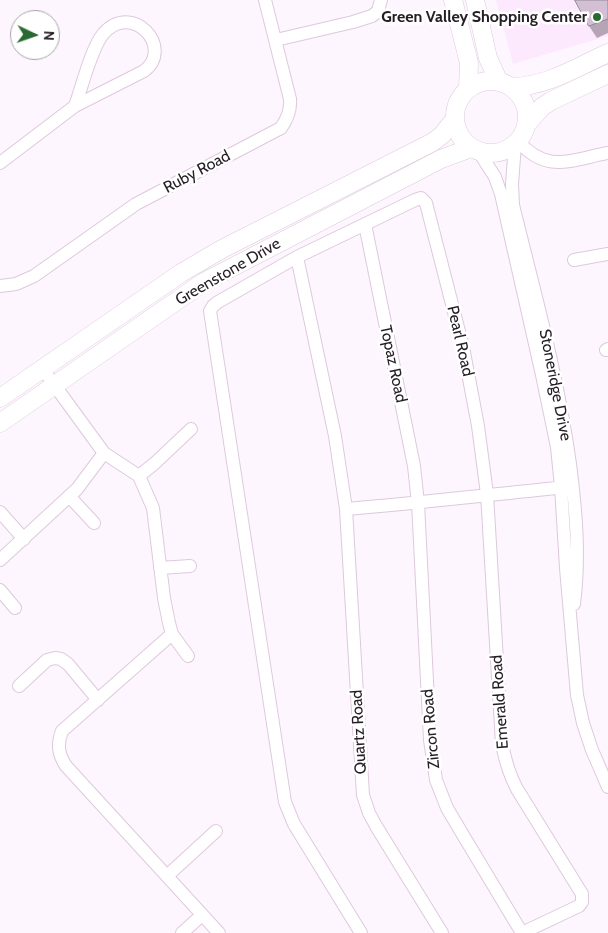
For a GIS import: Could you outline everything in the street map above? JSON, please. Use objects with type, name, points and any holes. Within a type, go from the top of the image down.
[{"type":"main road","points":[[453,0],[468,63],[468,89]]},
{"type":"main road","points":[[475,0],[488,58],[505,84],[524,102],[527,114],[526,125]]},
{"type":"main road","points":[[608,53],[544,82],[526,87],[481,82],[468,89],[457,102],[454,120],[460,138],[475,150],[490,154],[500,152],[517,142],[526,125],[542,107],[608,74]]},
{"type":"main road","name":"Greenstone Drive","points":[[0,398],[180,272],[432,142],[442,135],[454,120]]},
{"type":"main road","name":"Greenstone Drive","points":[[0,423],[155,314],[218,274],[441,159],[475,150]]},
{"type":"street","name":"Ruby Road","points":[[0,286],[16,284],[34,276],[136,204],[281,128],[286,122],[290,108],[290,99],[265,0]]},
{"type":"street","points":[[276,40],[372,16],[378,11],[381,0]]},
{"type":"street","points":[[0,163],[75,106],[144,71],[150,66],[154,60],[154,44],[143,28],[136,23],[126,22],[117,24],[103,34],[95,48],[75,106]]},
{"type":"street","points":[[517,142],[527,151],[545,162],[565,161],[608,153]]},
{"type":"street","name":"Stoneridge Drive","points":[[517,142],[512,184],[513,204],[555,374],[567,487]]},
{"type":"street","name":"Stoneridge Drive","points":[[475,150],[495,178],[501,194],[542,375],[556,447],[567,487],[576,509],[577,565],[571,628],[577,695],[583,723],[592,750],[608,787]]},
{"type":"street","name":"Pearl Road","points":[[365,224],[415,200],[421,198],[426,203],[463,347],[478,426],[487,494]]},
{"type":"street","points":[[362,933],[294,824],[284,802],[210,311],[218,302],[297,257],[365,224]]},
{"type":"street","name":"Topaz Road","points":[[365,224],[414,466],[418,503]]},
{"type":"street","points":[[574,260],[608,254]]},
{"type":"street","points":[[297,257],[334,428],[346,509],[567,487]]},
{"type":"street","points":[[42,368],[104,453],[139,476],[153,508],[164,598],[172,634],[188,656]]},
{"type":"street","points":[[139,476],[190,429]]},
{"type":"street","points":[[0,560],[69,496],[88,476],[104,453]]},
{"type":"street","name":"Emerald Road","points":[[487,494],[502,744],[505,760],[509,774],[517,789],[580,890],[582,899],[579,906],[522,933]]},
{"type":"street","points":[[69,496],[94,523]]},
{"type":"street","name":"Zircon Road","points":[[418,503],[430,740],[436,780],[447,808],[522,933]]},
{"type":"street","name":"Quartz Road","points":[[346,509],[364,795],[373,820],[442,933]]},
{"type":"street","points":[[0,512],[24,539]]},
{"type":"street","points":[[160,568],[190,566]]},
{"type":"street","points":[[0,590],[15,608]]},
{"type":"street","points":[[172,634],[62,731],[58,748],[61,758],[219,933]]},
{"type":"street","points":[[19,686],[47,660],[61,659],[68,664],[98,700]]},
{"type":"street","points":[[167,876],[216,831]]},
{"type":"street","points":[[182,933],[202,915]]},
{"type":"shaded area","name":"Green Valley Shopping Center","points":[[496,0],[608,0],[608,36],[513,64]]},
{"type":"building","name":"Green Valley Shopping Center","points":[[575,0],[608,0],[608,19],[589,26]]},
{"type":"place","name":"Green Valley Shopping Center","points":[[597,17]]}]
